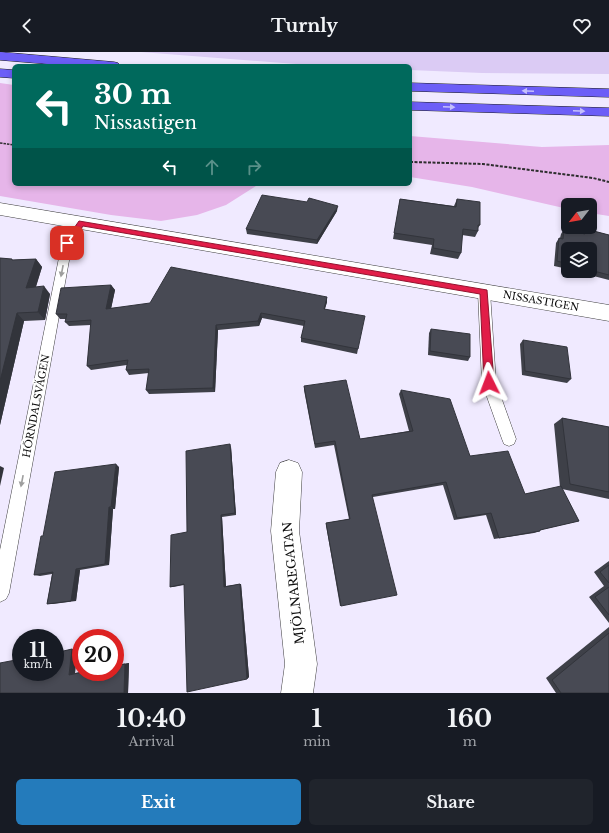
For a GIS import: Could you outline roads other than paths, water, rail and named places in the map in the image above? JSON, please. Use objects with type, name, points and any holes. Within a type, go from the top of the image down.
[{"type":"highway","points":[[0,56],[91,64]]},
{"type":"highway","points":[[0,73],[12,74]]},
{"type":"highway","points":[[412,87],[609,93]]},
{"type":"highway","points":[[412,106],[609,112]]},
{"type":"street","name":"NISSASTIGEN","points":[[0,209],[609,313]]},
{"type":"street","name":"MJÖLNAREGATAN","points":[[289,472],[285,531],[301,664],[297,693]]},
{"type":"lane","name":"HÖRNDALSVÄGEN","points":[[0,593],[67,243],[81,223]]},
{"type":"lane","points":[[484,292],[489,383],[509,439]]}]
